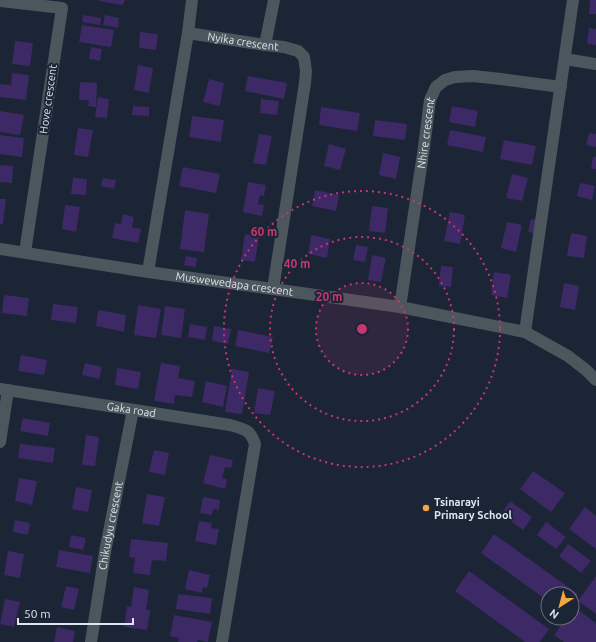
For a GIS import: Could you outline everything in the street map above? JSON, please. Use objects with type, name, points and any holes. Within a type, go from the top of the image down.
[{"type":"street","points":[[148,272],[188,33],[192,0]]},
{"type":"street","points":[[265,45],[274,0]]},
{"type":"street","points":[[525,332],[573,0]]},
{"type":"street","name":"Hove crescent","points":[[0,1],[62,4],[26,252]]},
{"type":"street","name":"Nyika crescent","points":[[188,33],[284,47],[298,51],[304,57],[306,71],[304,91],[273,289]]},
{"type":"street","points":[[565,59],[596,64]]},
{"type":"street","name":"Nhire crescent","points":[[400,307],[430,100],[436,87],[445,80],[455,77],[473,76],[561,87]]},
{"type":"street","name":"Muswewedapa crescent","points":[[0,249],[148,272],[400,307],[525,332],[568,356],[596,380]]},
{"type":"street","points":[[0,442],[4,390]]},
{"type":"street","name":"Gaka road","points":[[4,390],[230,425],[246,429],[252,435],[255,444],[222,642]]},
{"type":"street","name":"Chikudyu crescent","points":[[91,642],[105,552],[133,410]]},
{"type":"building","points":[[99,0],[125,0],[123,5]]},
{"type":"building","points":[[590,0],[596,0],[596,14],[589,14]]},
{"type":"building","points":[[83,15],[101,18],[100,25],[82,22]]},
{"type":"building","points":[[105,15],[119,18],[118,28],[103,25]]},
{"type":"building","points":[[82,25],[114,30],[111,47],[79,42]]},
{"type":"building","points":[[589,28],[596,29],[596,45],[587,44]]},
{"type":"building","points":[[140,32],[158,34],[156,50],[139,48]]},
{"type":"building","points":[[15,41],[33,43],[30,66],[12,64]]},
{"type":"building","points":[[91,47],[102,49],[100,61],[89,59]]},
{"type":"building","points":[[138,65],[153,68],[149,93],[134,90]]},
{"type":"building","points":[[12,73],[29,75],[26,100],[0,97],[0,84],[11,85]]},
{"type":"building","points":[[248,76],[287,83],[284,99],[245,91]]},
{"type":"building","points":[[209,79],[224,83],[220,106],[203,102]]},
{"type":"building","points":[[80,82],[97,83],[96,107],[88,106],[89,100],[79,100]]},
{"type":"building","points":[[98,97],[109,99],[107,118],[95,117]]},
{"type":"building","points":[[261,99],[279,101],[277,115],[260,113]]},
{"type":"building","points":[[133,106],[149,107],[149,116],[132,115]]},
{"type":"building","points":[[452,106],[478,111],[475,127],[449,122]]},
{"type":"building","points":[[321,107],[360,113],[357,131],[319,125]]},
{"type":"building","points":[[0,111],[24,115],[20,135],[0,132]]},
{"type":"building","points":[[192,116],[224,120],[221,142],[189,137]]},
{"type":"building","points":[[375,120],[407,124],[405,140],[373,136]]},
{"type":"building","points":[[78,128],[93,130],[88,157],[74,155]]},
{"type":"building","points":[[450,130],[486,137],[483,152],[447,145]]},
{"type":"building","points":[[589,133],[596,134],[596,147],[586,145]]},
{"type":"building","points":[[259,134],[272,136],[266,165],[253,163]]},
{"type":"building","points":[[0,135],[24,138],[22,157],[0,154]]},
{"type":"building","points":[[504,140],[536,146],[532,165],[500,159]]},
{"type":"building","points":[[329,144],[346,149],[340,170],[324,166]]},
{"type":"building","points":[[383,153],[400,157],[396,179],[379,175]]},
{"type":"building","points":[[593,157],[596,157],[596,169],[591,169]]},
{"type":"building","points":[[0,165],[13,166],[12,183],[0,182]]},
{"type":"building","points":[[183,167],[220,174],[216,193],[179,186]]},
{"type":"building","points":[[512,174],[528,178],[522,201],[506,198]]},
{"type":"building","points":[[73,178],[87,179],[86,195],[71,194]]},
{"type":"building","points":[[103,178],[116,180],[114,189],[101,186]]},
{"type":"building","points":[[248,182],[266,185],[264,196],[260,195],[258,204],[264,205],[262,216],[243,212]]},
{"type":"building","points":[[580,183],[595,186],[592,200],[577,196]]},
{"type":"building","points":[[315,190],[339,195],[336,211],[312,206]]},
{"type":"building","points":[[0,199],[6,199],[3,224],[0,224]]},
{"type":"building","points":[[65,205],[80,207],[76,232],[62,229]]},
{"type":"building","points":[[372,206],[388,208],[385,233],[369,231]]},
{"type":"building","points":[[185,210],[209,214],[204,252],[180,249]]},
{"type":"building","points":[[450,212],[465,215],[460,244],[444,241]]},
{"type":"building","points":[[123,214],[134,217],[132,227],[141,229],[138,243],[112,238],[115,223],[121,224]]},
{"type":"building","points":[[531,219],[537,220],[534,233],[528,232]]},
{"type":"building","points":[[507,222],[522,225],[516,252],[501,248]]},
{"type":"building","points":[[571,233],[587,236],[584,258],[567,256]]},
{"type":"building","points":[[245,234],[259,236],[255,262],[241,260]]},
{"type":"building","points":[[311,235],[330,239],[327,258],[308,254]]},
{"type":"building","points":[[356,245],[368,247],[365,262],[353,260]]},
{"type":"building","points":[[372,255],[386,258],[381,282],[368,280]]},
{"type":"building","points":[[186,256],[197,258],[196,267],[184,265]]},
{"type":"building","points":[[441,266],[453,267],[451,287],[439,286]]},
{"type":"building","points":[[494,272],[511,275],[507,298],[491,295]]},
{"type":"building","points":[[564,283],[579,286],[575,310],[560,307]]},
{"type":"building","points":[[4,295],[29,298],[27,316],[2,313]]},
{"type":"building","points":[[53,304],[78,307],[76,323],[51,320]]},
{"type":"building","points":[[138,305],[161,309],[156,338],[134,335]]},
{"type":"building","points":[[165,306],[185,309],[181,338],[161,335]]},
{"type":"building","points":[[98,310],[126,315],[124,332],[96,326]]},
{"type":"building","points":[[190,324],[207,327],[205,340],[188,337]]},
{"type":"building","points":[[214,326],[231,329],[228,344],[212,341]]},
{"type":"building","points":[[238,330],[273,337],[269,353],[235,346]]},
{"type":"building","points":[[21,355],[47,360],[44,375],[18,371]]},
{"type":"building","points":[[85,363],[102,367],[99,379],[82,375]]},
{"type":"building","points":[[161,363],[180,366],[178,378],[195,381],[192,397],[175,395],[174,404],[154,401]]},
{"type":"building","points":[[117,368],[141,372],[138,389],[115,385]]},
{"type":"building","points":[[232,369],[249,372],[242,414],[225,412]]},
{"type":"building","points":[[206,381],[227,386],[223,407],[202,402]]},
{"type":"building","points":[[258,388],[275,391],[270,415],[254,413]]},
{"type":"building","points":[[23,418],[50,423],[48,436],[20,431]]},
{"type":"building","points":[[86,435],[99,437],[95,466],[82,465]]},
{"type":"building","points":[[20,444],[55,448],[53,463],[18,458]]},
{"type":"building","points":[[154,450],[169,453],[165,475],[149,472]]},
{"type":"building","points":[[210,455],[233,460],[231,468],[225,467],[222,478],[227,479],[225,489],[203,483]]},
{"type":"building","points":[[533,471],[565,493],[551,512],[520,489]]},
{"type":"building","points":[[19,478],[37,481],[32,505],[15,501]]},
{"type":"building","points":[[76,487],[92,490],[88,512],[72,509]]},
{"type":"building","points":[[147,494],[165,497],[159,526],[142,523]]},
{"type":"building","points":[[203,497],[220,500],[219,510],[213,509],[212,515],[200,513]]},
{"type":"building","points":[[510,501],[532,517],[523,530],[501,514]]},
{"type":"building","points":[[585,507],[596,516],[596,549],[569,529]]},
{"type":"building","points":[[15,520],[30,523],[28,535],[13,532]]},
{"type":"building","points":[[199,521],[212,523],[211,528],[219,529],[216,545],[195,541]]},
{"type":"building","points":[[546,522],[566,537],[556,549],[537,535]]},
{"type":"building","points":[[494,534],[567,586],[540,586],[540,595],[481,553]]},
{"type":"building","points":[[71,535],[86,538],[83,550],[69,547]]},
{"type":"building","points":[[131,539],[168,543],[166,561],[152,560],[150,575],[133,573],[135,558],[129,557]]},
{"type":"building","points":[[568,544],[591,561],[581,573],[559,556]]},
{"type":"building","points":[[59,550],[93,556],[90,573],[56,567]]},
{"type":"building","points":[[8,551],[24,554],[20,578],[4,575]]},
{"type":"building","points":[[189,570],[210,575],[207,588],[203,587],[202,593],[185,589]]},
{"type":"building","points":[[469,571],[540,622],[540,626],[545,626],[549,629],[540,642],[525,642],[455,591]]},
{"type":"building","points":[[596,576],[596,614],[580,602],[580,598]]},
{"type":"building","points":[[66,586],[79,589],[74,610],[61,607]]},
{"type":"building","points":[[134,587],[149,590],[146,610],[150,610],[147,630],[124,627],[127,606],[131,607]]},
{"type":"building","points":[[178,594],[212,598],[210,614],[176,609]]},
{"type":"building","points":[[5,599],[20,602],[14,627],[0,624]]},
{"type":"building","points":[[580,611],[596,623],[596,642],[564,642],[554,635],[560,626],[580,626]]},
{"type":"building","points":[[174,615],[212,622],[208,642],[198,640],[197,642],[178,642],[179,638],[170,636]]},
{"type":"building","points":[[57,627],[75,631],[73,642],[54,642]]},
{"type":"place","name":"Tsinarayi Primary School","points":[[426,508]]}]
